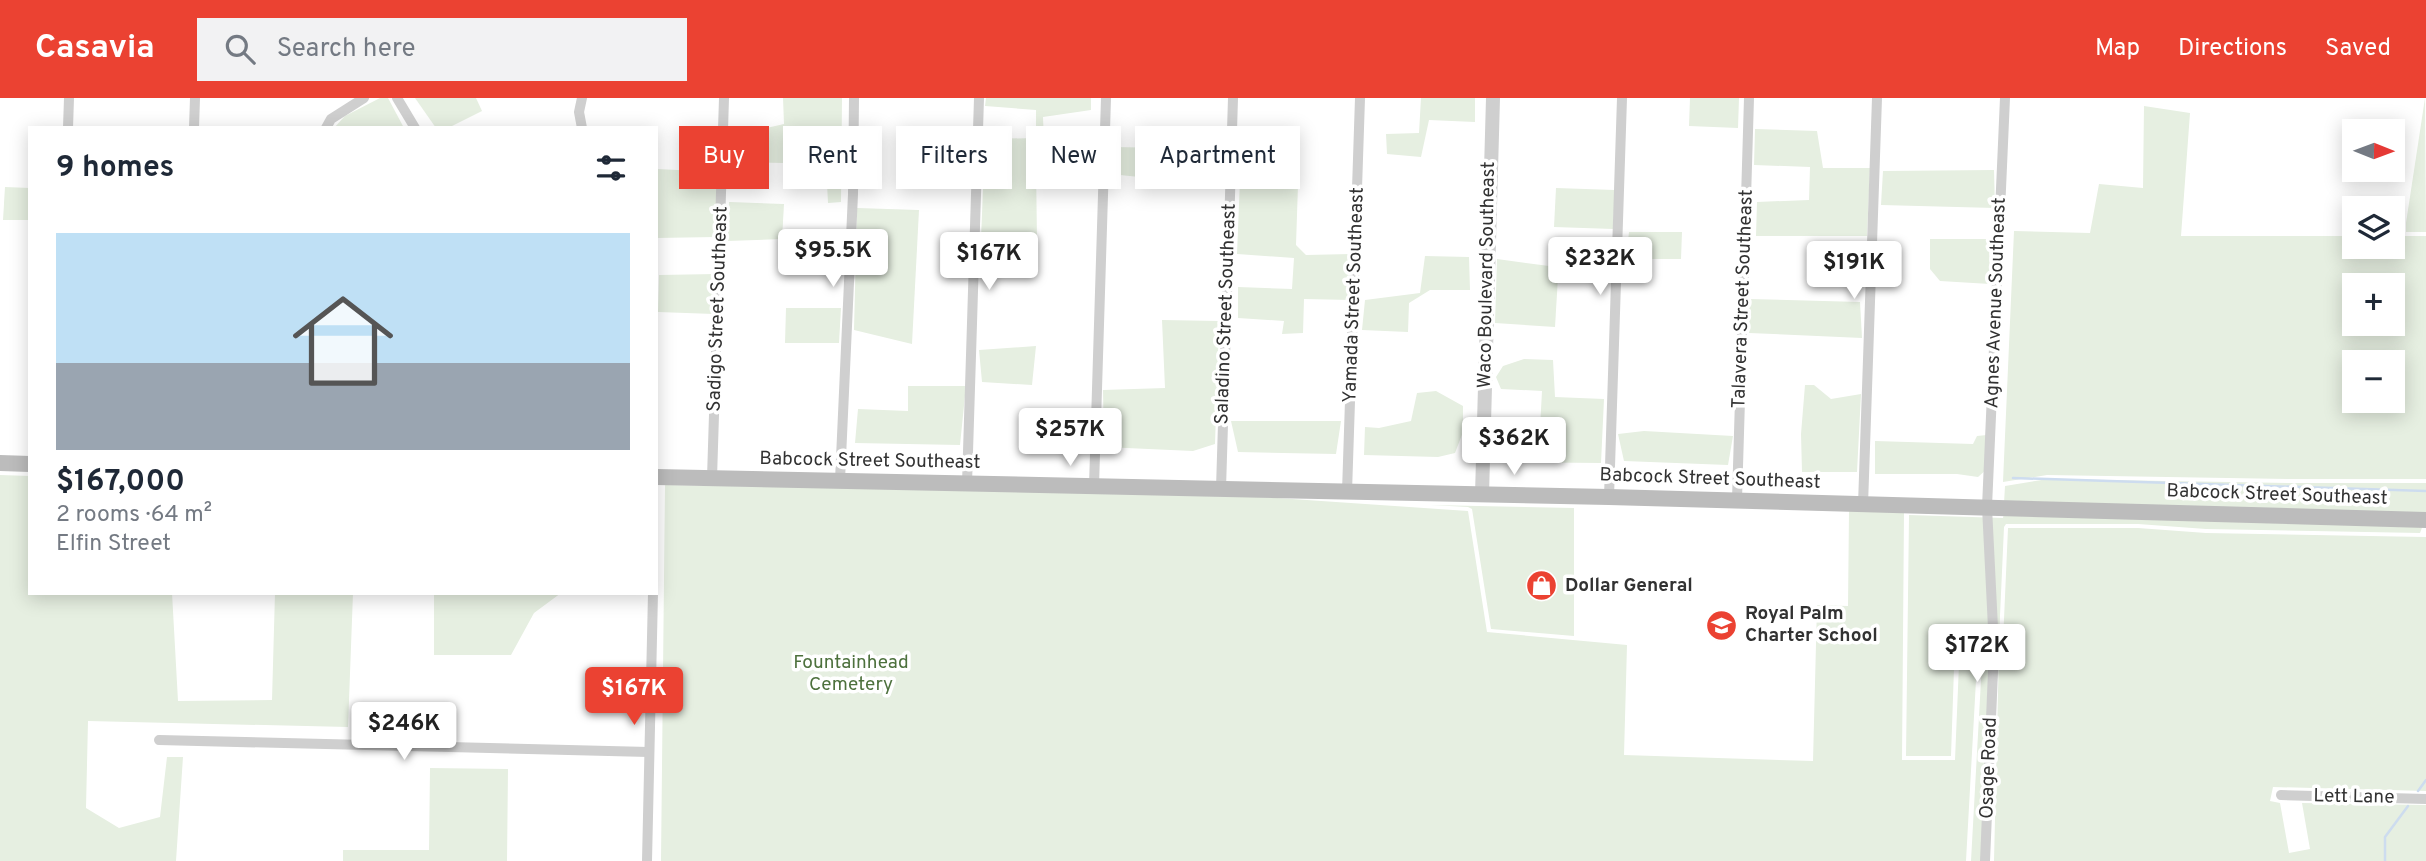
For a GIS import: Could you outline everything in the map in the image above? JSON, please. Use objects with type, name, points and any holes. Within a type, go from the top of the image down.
[{"type":"main road","points":[[0,463],[28,464]]},
{"type":"main road","name":"Babcock Street Southeast","points":[[658,477],[1737,500],[2426,520]]},
{"type":"street","points":[[68,126],[69,98]]},
{"type":"street","points":[[194,126],[195,98]]},
{"type":"street","points":[[327,126],[331,119],[364,98]]},
{"type":"street","points":[[397,98],[414,126]]},
{"type":"street","name":"Sadigo Street Southeast","points":[[712,478],[724,98]]},
{"type":"street","points":[[840,480],[853,194],[854,98]]},
{"type":"street","points":[[967,484],[979,98]]},
{"type":"street","points":[[1094,486],[1106,98]]},
{"type":"street","name":"Saladino Street Southeast","points":[[1220,489],[1233,98]]},
{"type":"street","name":"Yamada Street Southeast","points":[[1347,492],[1360,98]]},
{"type":"street","name":"Waco Boulevard Southeast","points":[[1482,495],[1493,98]]},
{"type":"street","points":[[1609,497],[1622,98]]},
{"type":"street","name":"Talavera Street Southeast","points":[[1737,500],[1749,98]]},
{"type":"street","points":[[1863,505],[1877,98]]},
{"type":"street","name":"Agnes Avenue Southeast","points":[[1987,508],[2005,98]]},
{"type":"street","points":[[581,100],[579,112],[582,126]]},
{"type":"street","name":"Osage Road","points":[[1985,861],[1994,648],[1987,508]]},
{"type":"street","points":[[648,861],[653,595]]},
{"type":"street","points":[[159,740],[649,752]]},
{"type":"street","name":"Lett Lane","points":[[2281,795],[2426,799]]},
{"type":"green space","points":[[380,98],[388,98],[403,126],[336,126],[345,116]]},
{"type":"green space","points":[[415,98],[476,98],[482,111],[452,126],[435,126]]},
{"type":"green space","points":[[783,98],[842,98],[842,126],[783,126],[783,163],[769,163],[769,127],[784,124]]},
{"type":"green space","points":[[986,98],[1091,98],[1091,110],[1043,117],[1043,126],[1036,126],[1036,110],[985,106]]},
{"type":"green space","points":[[1421,98],[1475,98],[1475,122],[1429,120],[1421,157],[1387,154],[1386,134],[1419,133]]},
{"type":"green space","points":[[1690,98],[1739,98],[1738,128],[1689,126]]},
{"type":"green space","points":[[2425,98],[2426,232],[2406,232],[2406,223]]},
{"type":"green space","points":[[2144,106],[2190,113],[2181,236],[2342,236],[2342,259],[2405,259],[2405,236],[2426,236],[2426,479],[2047,475],[2003,482],[2014,231],[2090,233],[2099,184],[2143,188]]},
{"type":"green space","points":[[1755,129],[1817,131],[1823,168],[1870,168],[1867,236],[1756,236],[1757,202],[1809,200],[1810,167],[1754,165]]},
{"type":"green space","points":[[1012,138],[1026,138],[1026,189],[1036,189],[1037,240],[981,239],[983,189],[1012,189]]},
{"type":"green space","points":[[1121,147],[1135,147],[1135,177],[1121,175]]},
{"type":"green space","points":[[658,169],[679,170],[679,189],[718,189],[716,237],[658,238]]},
{"type":"green space","points":[[1994,170],[1995,208],[1881,205],[1883,171]]},
{"type":"green space","points":[[5,187],[28,188],[28,220],[3,220]]},
{"type":"green space","points":[[1556,188],[1615,190],[1613,229],[1554,227]]},
{"type":"green space","points":[[827,189],[841,189],[841,202],[828,203]]},
{"type":"green space","points":[[1240,189],[1298,189],[1296,245],[1306,255],[1351,254],[1351,300],[1304,299],[1303,333],[1282,334],[1284,321],[1238,318],[1238,287],[1292,289],[1294,258],[1237,254]]},
{"type":"green space","points":[[729,202],[784,204],[782,239],[727,241]]},
{"type":"green space","points":[[857,208],[919,210],[912,344],[854,330]]},
{"type":"green space","points":[[1629,232],[1682,232],[1681,259],[1626,259]]},
{"type":"green space","points":[[1930,239],[1989,239],[1990,284],[1940,281],[1930,269]]},
{"type":"green space","points":[[1425,256],[1469,257],[1470,290],[1430,290],[1409,303],[1408,332],[1362,330],[1365,300],[1420,293]]},
{"type":"green space","points":[[1497,259],[1549,266],[1558,277],[1555,327],[1495,323]]},
{"type":"green space","points":[[716,274],[714,314],[658,312],[659,275]]},
{"type":"green space","points":[[1749,299],[1860,302],[1862,338],[1749,333]]},
{"type":"green space","points":[[786,308],[841,308],[839,343],[785,343]]},
{"type":"green space","points":[[1162,320],[1219,321],[1215,444],[1193,451],[1104,447],[1103,390],[1165,388]]},
{"type":"green space","points":[[1036,346],[1032,385],[982,382],[979,350]]},
{"type":"green space","points":[[1524,359],[1553,360],[1555,397],[1604,399],[1601,463],[1508,462],[1500,430],[1540,428],[1542,391],[1501,389],[1496,377],[1503,366]]},
{"type":"green space","points":[[1805,385],[1814,385],[1831,399],[1861,394],[1857,472],[1802,472],[1801,434]]},
{"type":"green space","points":[[908,386],[966,386],[960,445],[855,443],[858,409],[908,411]]},
{"type":"green space","points":[[1436,391],[1463,406],[1463,432],[1455,453],[1438,457],[1364,455],[1365,427],[1379,428],[1411,421],[1417,393]]},
{"type":"green space","points":[[1231,421],[1341,421],[1336,454],[1238,452]]},
{"type":"green space","points":[[1644,431],[1733,436],[1728,465],[1624,461],[1618,434]]},
{"type":"green space","points":[[1987,435],[1987,469],[1978,477],[1957,474],[1875,474],[1875,441],[1973,444],[1977,436]]},
{"type":"green space","points":[[0,475],[28,476],[28,595],[172,595],[178,701],[272,700],[275,595],[353,595],[348,727],[88,721],[86,808],[119,828],[160,817],[167,757],[183,757],[176,861],[0,861]]},
{"type":"green space","points":[[2048,479],[2426,483],[2426,515],[2004,503],[2005,486]]},
{"type":"green space","name":"Fountainhead Cemetery","points":[[665,485],[1217,494],[1468,511],[1487,632],[1627,645],[1624,755],[1813,761],[1817,605],[1848,606],[1849,511],[1904,512],[1902,760],[1955,760],[1960,640],[1978,644],[1966,861],[661,861]]},
{"type":"green space","points":[[1430,505],[1574,508],[1574,636],[1491,629],[1472,509]]},
{"type":"green space","points":[[2004,513],[2423,525],[2420,533],[2206,529],[2138,524],[2006,524],[1989,861],[1971,861],[1983,644],[1970,637],[1955,639],[1951,756],[1906,756],[1909,515],[2003,518]]},
{"type":"green space","points":[[2008,528],[2138,528],[2206,533],[2426,537],[2426,791],[2273,787],[2270,801],[2280,803],[2289,853],[2310,849],[2302,803],[2426,805],[2426,861],[1994,861],[1999,650],[2003,642]]},
{"type":"green space","points":[[434,595],[558,595],[534,613],[511,655],[434,655]]},
{"type":"green space","points":[[430,768],[508,769],[507,861],[343,861],[343,850],[429,850]]},
{"type":"waterway","points":[[2013,478],[2426,491]]},
{"type":"waterway","points":[[2418,791],[2426,780]]},
{"type":"waterway","points":[[2385,861],[2385,837],[2408,806]]},
{"type":"place","name":"Dollar General","points":[[1542,586]]},
{"type":"place","name":"Royal Palm Charter School","points":[[1722,625]]}]
